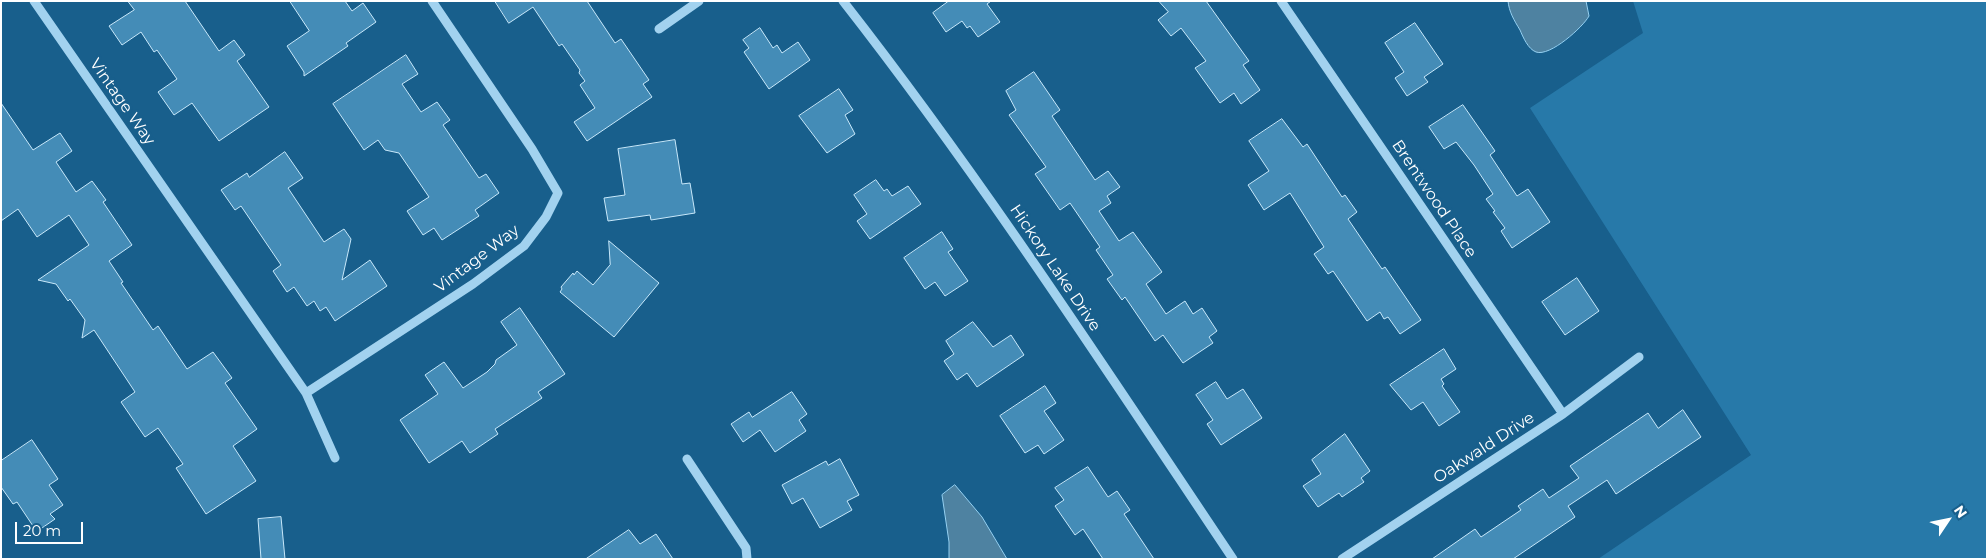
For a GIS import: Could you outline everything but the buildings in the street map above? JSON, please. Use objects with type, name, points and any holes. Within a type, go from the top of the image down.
[{"type":"street","name":"Vintage Way","points":[[34,1],[306,393],[335,458]]},
{"type":"street","name":"Vintage Way","points":[[306,393],[474,284],[524,246],[546,217],[558,193],[532,149],[432,1]]},
{"type":"street","points":[[659,28],[699,1]]},
{"type":"street","name":"Hickory Lake Drive","points":[[843,1],[910,87],[1024,248],[1234,559]]},
{"type":"street","name":"Brentwood Place","points":[[1281,1],[1563,414]]},
{"type":"street","name":"Oakwald Drive","points":[[1342,559],[1563,414],[1639,357]]},
{"type":"street","points":[[687,459],[746,548],[747,559]]},
{"type":"shaded area","points":[[1508,1],[1586,1],[1589,16],[1566,40],[1549,50],[1536,52],[1524,39],[1509,9]]},
{"type":"shaded area","points":[[1633,1],[1987,1],[1987,559],[1598,559],[1751,455],[1530,108],[1643,33]]},
{"type":"shaded area","points":[[955,485],[982,517],[1007,559],[949,559],[949,542],[942,495]]}]
